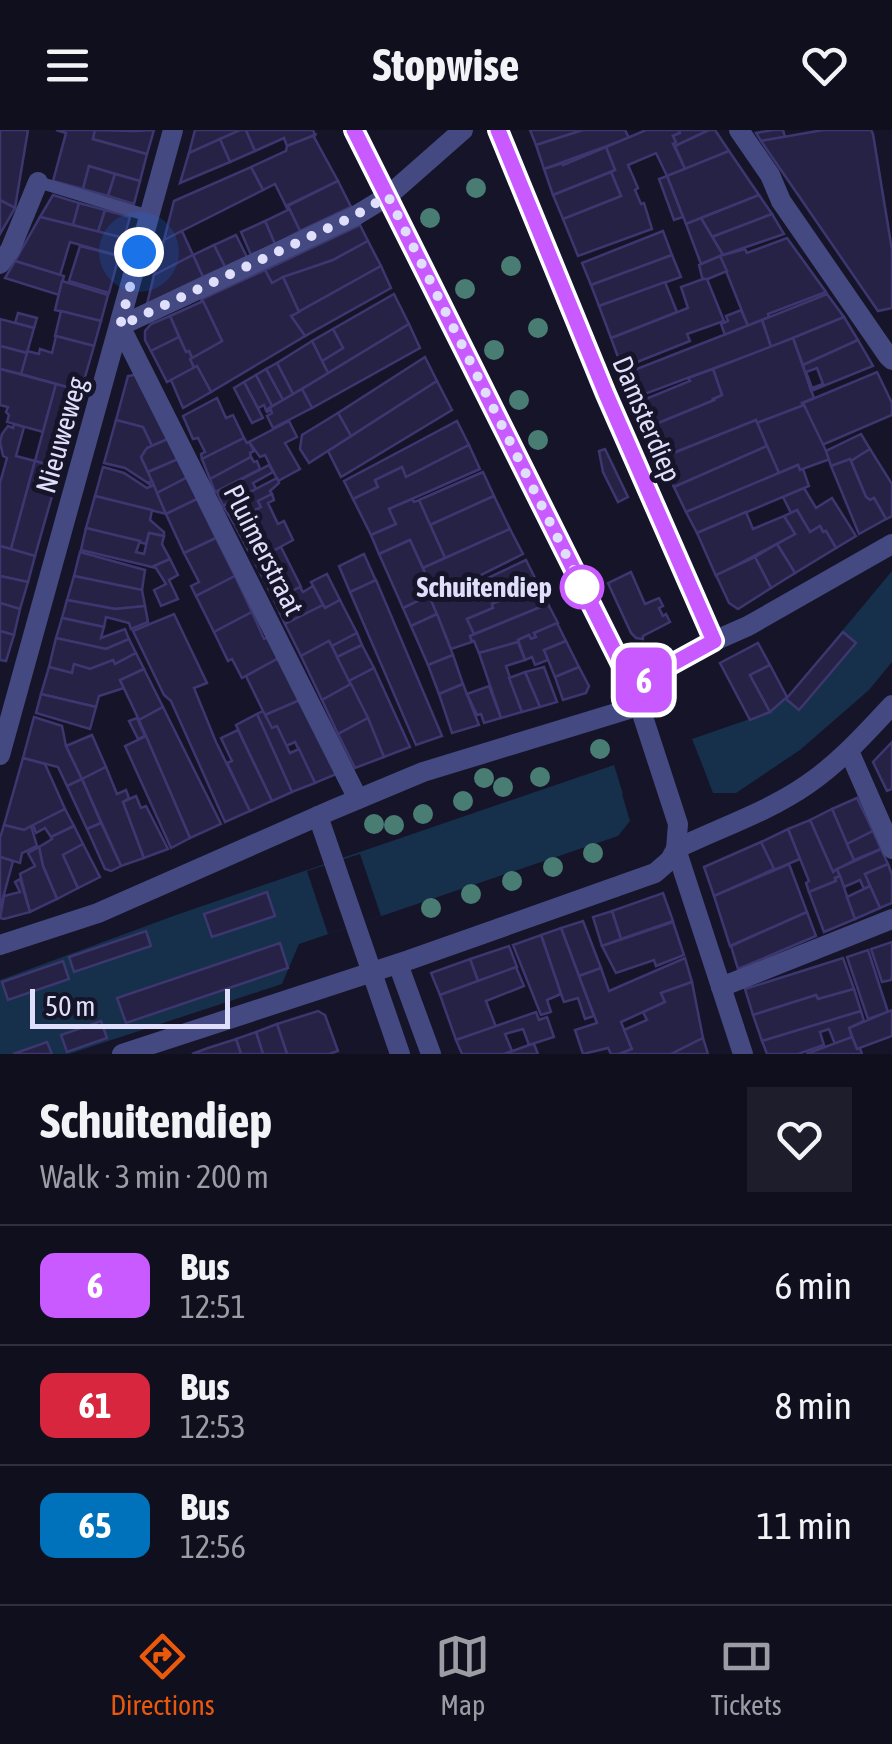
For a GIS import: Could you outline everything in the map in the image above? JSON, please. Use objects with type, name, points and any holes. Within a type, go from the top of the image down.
[{"type":"street","name":"Nieuweweg","points":[[0,755],[174,130]]},
{"type":"street","points":[[354,130],[636,696],[678,824],[676,849],[743,1054]]},
{"type":"street","points":[[120,326],[354,216],[388,196],[462,130]]},
{"type":"street","name":"Damsterdiep","points":[[498,130],[606,394],[714,641]]},
{"type":"street","points":[[739,130],[770,175],[780,200],[892,360]]},
{"type":"street","points":[[0,264],[10,250],[38,182]]},
{"type":"street","name":"Pluimerstraat","points":[[120,326],[358,799]]},
{"type":"street","points":[[0,944],[98,914],[423,772],[636,696],[714,641],[748,626],[892,544]]},
{"type":"street","points":[[122,1054],[398,964],[655,873],[676,849],[806,786],[849,751],[892,705]]},
{"type":"street","points":[[849,751],[892,849]]},
{"type":"street","points":[[318,816],[400,1054]]},
{"type":"street","points":[[721,987],[892,919]]},
{"type":"street","points":[[398,964],[431,1054]]},
{"type":"lane","points":[[38,182],[149,216]]},
{"type":"water","points":[[892,571],[892,662],[869,690],[800,750],[736,793],[713,793],[630,821],[618,836],[299,944],[282,984],[69,1054],[0,1054],[0,980],[176,915],[614,765],[623,794],[702,764],[692,739],[770,712],[787,697]]},
{"type":"pier","points":[[702,764],[713,793],[630,821],[622,794]]},
{"type":"pier","points":[[360,854],[381,916],[328,934],[307,871]]},
{"type":"building","points":[[0,130],[28,130],[15,208],[0,200]]},
{"type":"building","points":[[56,130],[95,130],[93,139],[147,154],[140,181],[89,166],[83,189],[53,181],[66,133]]},
{"type":"building","points":[[95,130],[154,130],[147,154],[93,139]]},
{"type":"building","points":[[195,130],[236,130],[237,132],[189,153]]},
{"type":"building","points":[[246,130],[255,151],[230,162],[220,139]]},
{"type":"building","points":[[246,130],[313,130],[315,135],[287,146],[284,138],[255,151]]},
{"type":"building","points":[[530,130],[583,130],[536,145]]},
{"type":"building","points":[[583,130],[625,130],[629,138],[544,169],[536,145]]},
{"type":"building","points":[[646,130],[679,130],[673,136],[673,144],[685,169],[667,176],[656,153],[628,165],[652,229],[578,256],[563,219],[621,196],[606,147]]},
{"type":"building","points":[[679,130],[709,130],[675,146],[673,136]]},
{"type":"building","points":[[715,130],[729,151],[685,169],[675,146]]},
{"type":"building","points":[[783,130],[785,137],[761,141],[756,133]]},
{"type":"building","points":[[823,130],[871,130],[873,134],[892,250],[892,308],[878,311],[761,141]]},
{"type":"building","points":[[315,135],[338,181],[286,206],[275,184],[263,190],[251,167]]},
{"type":"building","points":[[220,139],[230,162],[180,183],[189,153]]},
{"type":"building","points":[[606,147],[615,170],[553,195],[544,169]]},
{"type":"building","points":[[729,151],[759,195],[686,224],[667,176]]},
{"type":"building","points":[[89,166],[115,174],[108,196],[83,189]]},
{"type":"building","points":[[251,167],[263,190],[164,240],[174,201]]},
{"type":"building","points":[[611,172],[621,196],[563,219],[553,195]]},
{"type":"building","points":[[115,174],[140,181],[134,204],[108,196]]},
{"type":"building","points":[[667,176],[683,217],[674,220],[659,179]]},
{"type":"building","points":[[338,181],[351,207],[300,231],[288,206]]},
{"type":"building","points":[[53,195],[79,203],[73,225],[40,217]]},
{"type":"building","points":[[759,195],[772,214],[712,237],[701,218]]},
{"type":"building","points":[[0,200],[15,208],[0,234]]},
{"type":"building","points":[[79,203],[105,210],[98,232],[73,225]]},
{"type":"building","points":[[286,206],[300,231],[275,244],[265,221],[288,210]]},
{"type":"building","points":[[105,210],[130,217],[124,238],[98,232]]},
{"type":"building","points":[[772,214],[784,234],[723,255],[712,237]]},
{"type":"building","points":[[40,217],[124,238],[119,256],[70,242],[60,275],[15,261]]},
{"type":"building","points":[[701,218],[723,255],[701,264],[686,224]]},
{"type":"building","points":[[265,221],[275,244],[251,255],[241,232]]},
{"type":"building","points":[[360,225],[368,241],[333,260],[272,283],[265,270]]},
{"type":"building","points":[[182,231],[193,255],[154,275],[164,240]]},
{"type":"building","points":[[663,231],[672,255],[591,285],[582,263]]},
{"type":"building","points":[[236,235],[247,257],[225,267],[214,245]]},
{"type":"building","points":[[787,238],[826,292],[768,314],[769,317],[748,326],[720,256],[745,249],[747,253]]},
{"type":"building","points":[[368,241],[381,266],[299,312],[283,277],[333,260]]},
{"type":"building","points":[[214,245],[225,267],[203,277],[193,255]]},
{"type":"building","points":[[80,246],[119,256],[109,293],[69,281]]},
{"type":"building","points":[[193,255],[203,277],[147,304],[154,275]]},
{"type":"building","points":[[672,255],[681,277],[599,306],[591,285]]},
{"type":"building","points":[[720,256],[727,271],[703,281],[699,265]]},
{"type":"building","points":[[15,261],[64,276],[59,295],[5,278]]},
{"type":"building","points":[[381,266],[391,288],[305,336],[291,316]]},
{"type":"building","points":[[265,270],[272,283],[283,277],[299,312],[291,316],[305,336],[211,392],[190,359],[222,341],[202,299]]},
{"type":"building","points":[[707,279],[724,321],[687,334],[690,341],[622,368],[611,338],[688,308],[681,287]]},
{"type":"building","points":[[62,281],[108,295],[101,321],[55,310]]},
{"type":"building","points":[[665,282],[677,312],[611,338],[599,306]]},
{"type":"building","points":[[394,294],[409,324],[328,373],[322,361],[343,348],[333,329]]},
{"type":"building","points":[[827,294],[844,317],[771,347],[762,320]]},
{"type":"building","points":[[202,299],[222,341],[192,358],[170,316]]},
{"type":"building","points":[[741,310],[748,326],[725,335],[721,324],[728,321],[726,316]]},
{"type":"building","points":[[61,311],[101,321],[94,346],[55,336]]},
{"type":"building","points":[[18,313],[37,318],[34,328],[15,323]]},
{"type":"building","points":[[170,316],[179,337],[151,351],[145,331]]},
{"type":"building","points":[[844,317],[858,340],[803,365],[793,338]]},
{"type":"building","points":[[0,319],[34,328],[27,353],[0,346]]},
{"type":"building","points":[[762,320],[771,347],[634,398],[624,374]]},
{"type":"building","points":[[409,324],[420,348],[312,408],[302,389]]},
{"type":"building","points":[[333,329],[343,348],[322,361],[312,341]]},
{"type":"building","points":[[56,336],[94,346],[81,391],[21,374],[27,351],[39,354],[40,349],[52,353]]},
{"type":"building","points":[[179,337],[194,368],[167,382],[151,351]]},
{"type":"building","points":[[793,338],[814,398],[661,458],[646,428],[722,395],[713,369]]},
{"type":"building","points":[[858,340],[873,366],[811,391],[803,365]],"holes":[[[817,368],[823,384],[812,388],[806,372]]]},
{"type":"building","points":[[312,341],[328,373],[293,394],[277,363]]},
{"type":"building","points":[[0,346],[27,353],[21,374],[0,369]]},
{"type":"building","points":[[425,357],[437,381],[351,436],[338,413]]},
{"type":"building","points":[[277,363],[293,394],[283,400],[266,369]]},
{"type":"building","points":[[197,366],[211,392],[183,408],[171,380]]},
{"type":"building","points":[[0,369],[56,384],[43,432],[7,422],[8,407],[0,405]]},
{"type":"building","points":[[266,369],[283,400],[272,406],[256,375]]},
{"type":"building","points":[[713,369],[722,395],[646,428],[636,403]]},
{"type":"building","points":[[877,372],[892,403],[892,415],[822,445],[803,403]]},
{"type":"building","points":[[140,374],[170,438],[152,446],[143,427],[116,420],[128,376]]},
{"type":"building","points":[[256,375],[272,406],[266,410],[264,405],[258,408],[244,382]]},
{"type":"building","points":[[437,381],[452,410],[341,477],[328,451]]},
{"type":"building","points":[[244,382],[263,418],[252,423],[234,388]]},
{"type":"building","points":[[56,384],[81,391],[60,468],[35,461]]},
{"type":"building","points":[[302,389],[312,408],[273,428],[267,416],[271,410],[266,410]]},
{"type":"building","points":[[217,398],[226,418],[233,415],[244,438],[202,459],[205,452],[198,438],[193,439],[183,416]]},
{"type":"building","points":[[804,405],[830,459],[779,473],[757,423]]},
{"type":"building","points":[[338,413],[351,436],[309,463],[300,449],[302,435]]},
{"type":"building","points":[[116,420],[143,427],[152,446],[141,457],[152,481],[148,483],[125,468],[104,463]]},
{"type":"building","points":[[756,420],[767,446],[674,487],[661,458]]},
{"type":"building","points":[[289,421],[297,437],[285,443],[300,469],[278,481],[265,455],[260,457],[249,442]]},
{"type":"building","points":[[457,421],[469,445],[406,477],[402,467],[375,480],[378,487],[353,499],[344,481]]},
{"type":"building","points":[[14,424],[24,427],[16,456],[35,461],[11,549],[0,546],[0,483],[7,458],[0,442],[8,426],[13,428]]},
{"type":"building","points":[[861,434],[870,449],[851,461],[831,466],[826,451]]},
{"type":"building","points":[[170,438],[178,459],[148,472],[141,457],[147,448]]},
{"type":"building","points":[[244,438],[254,451],[251,457],[210,479],[202,459]]},
{"type":"building","points":[[469,445],[480,469],[389,509],[396,524],[371,535],[353,499],[378,487],[375,480],[402,467],[406,477]]},
{"type":"building","points":[[767,446],[779,473],[686,512],[674,487]]},
{"type":"building","points":[[605,449],[628,497],[618,502],[603,472],[599,451]]},
{"type":"building","points":[[870,449],[892,484],[892,516],[886,519],[874,498],[866,497],[851,461]]},
{"type":"building","points":[[251,457],[260,469],[215,492],[210,479]]},
{"type":"building","points":[[178,459],[188,477],[157,493],[148,472]]},
{"type":"building","points":[[850,459],[866,497],[874,498],[886,519],[859,534],[831,466]]},
{"type":"building","points":[[35,461],[60,468],[35,556],[11,549]]},
{"type":"building","points":[[269,465],[273,472],[253,483],[256,489],[223,506],[217,492]]},
{"type":"building","points":[[798,465],[809,486],[697,533],[686,512]]},
{"type":"building","points":[[103,467],[124,473],[147,488],[152,481],[166,514],[95,496]]},
{"type":"building","points":[[483,472],[494,496],[430,525],[419,500]]},
{"type":"building","points":[[188,477],[197,499],[166,514],[157,493]]},
{"type":"building","points":[[277,478],[279,483],[270,491],[272,494],[258,501],[261,507],[233,522],[223,506]]},
{"type":"building","points":[[804,488],[816,508],[832,498],[856,536],[836,548],[820,526],[810,532],[797,510],[791,513],[783,497]]},
{"type":"building","points":[[272,494],[274,500],[268,503],[278,524],[284,521],[293,540],[258,559],[252,548],[248,550],[233,522],[261,507],[258,501]]},
{"type":"building","points":[[95,496],[152,510],[150,520],[164,536],[149,533],[146,544],[86,528]]},
{"type":"building","points":[[494,496],[510,529],[445,558],[430,525]]},
{"type":"building","points":[[197,499],[216,538],[184,553],[166,514]]},
{"type":"building","points":[[419,500],[445,558],[423,568],[410,540],[379,554],[371,535],[396,524],[389,509]]},
{"type":"building","points":[[797,510],[810,532],[820,526],[836,548],[795,573],[777,544],[795,534],[784,516]]},
{"type":"building","points":[[746,512],[753,529],[784,516],[795,534],[716,576],[697,533]]},
{"type":"building","points":[[86,528],[140,541],[136,552],[144,554],[149,533],[164,536],[162,544],[170,559],[152,567],[81,550]]},
{"type":"building","points":[[510,529],[523,554],[431,600],[437,614],[411,626],[403,608],[434,593],[423,568]]},
{"type":"building","points":[[216,538],[235,576],[196,596],[191,586],[199,582],[184,553]]},
{"type":"building","points":[[410,540],[434,593],[403,608],[379,554]]},
{"type":"building","points":[[777,544],[795,573],[771,588],[755,557]]},
{"type":"building","points":[[0,546],[35,556],[28,582],[0,576]]},
{"type":"building","points":[[281,547],[301,587],[274,600],[254,561]]},
{"type":"building","points":[[80,552],[145,570],[142,590],[74,576]]},
{"type":"building","points":[[364,554],[376,581],[350,592],[339,566]]},
{"type":"building","points":[[755,557],[771,588],[738,609],[729,603],[716,575]]},
{"type":"building","points":[[170,559],[178,575],[169,580],[178,599],[161,606],[154,590],[166,584],[152,567]]},
{"type":"building","points":[[526,560],[538,584],[467,619],[474,634],[470,636],[472,642],[451,649],[431,600],[456,589],[458,592]]},
{"type":"building","points":[[631,572],[645,604],[659,598],[663,606],[659,608],[670,622],[643,639],[631,633],[608,583]]},
{"type":"building","points":[[327,574],[340,600],[325,608],[311,582]]},
{"type":"building","points":[[0,576],[28,582],[20,609],[0,603]]},
{"type":"building","points":[[74,576],[142,590],[145,606],[115,609],[67,600]]},
{"type":"building","points":[[235,576],[252,612],[214,632],[196,596]]},
{"type":"building","points":[[376,580],[442,736],[416,745],[350,592]]},
{"type":"building","points":[[538,584],[548,604],[474,634],[467,619]]},
{"type":"building","points":[[313,586],[323,605],[285,624],[274,600],[300,587],[303,592]]},
{"type":"building","points":[[67,600],[115,609],[145,606],[148,622],[131,629],[129,623],[106,617],[104,627],[62,618]]},
{"type":"building","points":[[340,600],[357,633],[332,646],[329,641],[301,656],[285,624]]},
{"type":"building","points":[[0,603],[20,609],[14,635],[0,631]]},
{"type":"building","points":[[548,604],[558,623],[534,633],[536,637],[531,639],[529,635],[479,653],[470,636]]},
{"type":"building","points":[[252,612],[264,639],[269,637],[279,658],[242,678],[232,659],[228,661],[214,632]]},
{"type":"building","points":[[174,614],[207,683],[194,688],[250,811],[225,822],[171,701],[164,695],[133,631]]},
{"type":"building","points":[[437,614],[453,655],[428,665],[411,626]]},
{"type":"building","points":[[62,618],[104,627],[101,638],[125,629],[129,639],[106,649],[56,638]]},
{"type":"building","points":[[557,623],[566,641],[544,650],[548,660],[535,665],[532,657],[525,660],[518,640],[529,635],[531,639],[536,637],[534,633]]},
{"type":"building","points":[[0,631],[14,635],[6,661],[0,660]]},
{"type":"building","points":[[843,632],[856,643],[799,710],[786,699]]},
{"type":"building","points":[[357,633],[362,645],[337,657],[332,646]]},
{"type":"building","points":[[56,638],[106,649],[129,639],[136,653],[115,664],[113,660],[90,669],[74,664],[72,673],[49,667]]},
{"type":"building","points":[[329,641],[351,684],[322,700],[301,656]]},
{"type":"building","points":[[566,641],[579,667],[555,677],[544,650]]},
{"type":"building","points":[[518,642],[525,660],[506,666],[522,712],[501,718],[479,653]]},
{"type":"building","points":[[758,643],[770,665],[750,675],[770,712],[750,720],[720,663]]},
{"type":"building","points":[[362,645],[374,668],[349,681],[337,657]]},
{"type":"building","points":[[136,653],[144,669],[120,680],[124,688],[99,696],[96,707],[41,694],[49,667],[72,673],[74,664],[90,669],[113,660],[115,664]]},
{"type":"building","points":[[453,655],[463,684],[439,694],[428,665]]},
{"type":"building","points":[[279,658],[300,700],[265,715],[246,676]]},
{"type":"building","points":[[770,665],[787,697],[770,712],[750,675]]},
{"type":"building","points":[[544,667],[557,702],[540,707],[525,672]]},
{"type":"building","points":[[579,667],[589,686],[586,693],[563,700],[555,677]]},
{"type":"building","points":[[374,668],[410,747],[384,757],[349,681]]},
{"type":"building","points":[[144,669],[163,707],[139,720],[120,680]]},
{"type":"building","points":[[525,672],[540,707],[522,712],[509,678]]},
{"type":"building","points":[[351,684],[368,718],[338,734],[322,700]]},
{"type":"building","points":[[463,684],[479,725],[452,733],[439,694]]},
{"type":"building","points":[[489,686],[501,718],[484,723],[467,694]]},
{"type":"building","points":[[41,694],[96,707],[90,729],[36,713]]},
{"type":"building","points":[[300,700],[339,773],[315,783],[295,742],[286,746],[277,726],[272,728],[265,715]]},
{"type":"building","points":[[163,707],[221,824],[190,838],[139,720]]},
{"type":"building","points":[[263,711],[272,728],[277,726],[290,753],[299,749],[315,783],[292,792],[257,714]]},
{"type":"building","points":[[257,714],[292,792],[272,801],[236,725]]},
{"type":"building","points":[[34,717],[62,726],[66,746],[82,779],[67,786],[58,767],[23,758]]},
{"type":"building","points":[[137,718],[145,736],[138,739],[129,721]]},
{"type":"building","points":[[368,718],[384,757],[355,768],[338,734]]},
{"type":"building","points":[[238,730],[272,801],[250,811],[227,763],[232,761],[221,738]]},
{"type":"building","points":[[92,735],[106,767],[82,779],[66,746]]},
{"type":"building","points":[[146,736],[190,838],[171,848],[125,746]]},
{"type":"building","points":[[892,742],[892,789],[887,791],[873,762]]},
{"type":"building","points":[[23,758],[45,764],[65,809],[24,830],[4,825]]},
{"type":"building","points":[[106,767],[117,794],[126,790],[129,798],[123,802],[144,858],[121,866],[82,779]]},
{"type":"building","points":[[82,779],[101,823],[87,829],[67,786]]},
{"type":"building","points":[[136,796],[141,808],[146,806],[168,849],[144,858],[123,802]]},
{"type":"building","points":[[857,798],[873,831],[847,844],[832,809]]},
{"type":"building","points":[[65,809],[74,826],[51,837],[45,828],[36,833],[33,825]]},
{"type":"building","points":[[832,809],[854,860],[833,872],[810,820]]},
{"type":"building","points":[[810,820],[833,872],[837,869],[840,876],[809,892],[809,881],[788,829]]},
{"type":"building","points":[[101,823],[121,866],[111,871],[105,869],[87,829]]},
{"type":"building","points":[[4,825],[24,830],[31,826],[37,846],[22,853],[20,863],[0,857]]},
{"type":"building","points":[[74,826],[83,844],[63,855],[78,888],[57,899],[39,847]]},
{"type":"building","points":[[788,829],[800,859],[774,870],[761,842]]},
{"type":"building","points":[[873,831],[881,849],[854,860],[847,844]]},
{"type":"building","points":[[761,842],[774,869],[714,896],[704,867]]},
{"type":"building","points":[[83,844],[100,877],[78,888],[63,855]]},
{"type":"building","points":[[39,847],[57,899],[30,912],[20,874],[35,866],[28,853]]},
{"type":"building","points":[[881,849],[888,864],[865,874],[870,886],[864,889],[860,880],[844,887],[837,869]]},
{"type":"building","points":[[0,857],[13,861],[0,909]]},
{"type":"building","points":[[789,864],[807,912],[730,946],[714,896]]},
{"type":"building","points":[[888,864],[892,903],[880,908],[865,874]]},
{"type":"building","points":[[840,876],[855,919],[824,932],[809,892]]},
{"type":"building","points":[[20,879],[30,912],[0,918],[4,896],[20,892],[15,882]]},
{"type":"building","points":[[870,886],[880,908],[855,919],[847,897]]},
{"type":"building","points":[[267,892],[275,916],[212,937],[204,914]]},
{"type":"building","points":[[663,893],[673,921],[621,939],[612,911]]},
{"type":"building","points":[[612,911],[621,939],[602,946],[593,917]]},
{"type":"building","points":[[807,912],[816,936],[738,969],[731,946]]},
{"type":"building","points":[[583,921],[601,968],[579,976],[561,928]]},
{"type":"building","points":[[673,922],[684,955],[656,966],[654,960],[616,973],[602,946]]},
{"type":"building","points":[[561,928],[594,1016],[585,1019],[578,998],[564,1002],[541,935]]},
{"type":"building","points":[[146,931],[151,946],[74,972],[69,957]]},
{"type":"building","points":[[541,935],[561,994],[547,1000],[551,1012],[541,1015],[513,945]]},
{"type":"building","points":[[892,942],[891,980],[882,982],[871,949]]},
{"type":"building","points":[[280,943],[288,968],[126,1023],[117,998]]},
{"type":"building","points":[[509,946],[517,967],[478,981],[470,959]]},
{"type":"building","points":[[868,950],[888,1012],[868,1019],[847,957]]},
{"type":"building","points":[[685,958],[692,982],[661,993],[665,1002],[621,1022],[632,1049],[619,1054],[611,1054],[608,1048],[583,1054],[575,1030],[597,1023],[579,976],[601,968],[609,991]]},
{"type":"building","points":[[843,958],[854,989],[818,999],[816,995],[753,1015],[745,989]]},
{"type":"building","points":[[470,959],[478,981],[440,995],[431,973]]},
{"type":"building","points":[[63,961],[69,979],[8,1000],[2,982]]},
{"type":"building","points":[[516,967],[524,986],[486,1001],[496,1027],[456,1040],[440,995]]},
{"type":"building","points":[[692,982],[703,1038],[671,1054],[619,1054],[632,1049],[624,1030],[647,1020],[643,1012],[665,1002],[661,993]]},
{"type":"building","points":[[854,989],[861,1011],[762,1041],[753,1015],[816,995],[818,999]]},
{"type":"building","points":[[892,1010],[892,1036],[857,1049],[849,1028]]},
{"type":"building","points":[[318,1011],[325,1015],[338,1051],[287,1054],[277,1024]]},
{"type":"building","points":[[861,1011],[864,1021],[849,1028],[852,1037],[835,1044],[829,1029],[820,1032],[824,1045],[798,1054],[767,1054],[762,1041]]},
{"type":"building","points":[[536,1012],[539,1020],[547,1017],[554,1037],[529,1045],[523,1029],[505,1034],[512,1051],[462,1054],[456,1040]]},
{"type":"building","points":[[101,1021],[107,1038],[67,1052],[61,1035]]},
{"type":"building","points":[[277,1024],[287,1054],[263,1054],[256,1032]]},
{"type":"building","points":[[256,1032],[263,1054],[241,1054],[236,1039]]},
{"type":"building","points":[[852,1037],[862,1054],[806,1054]]},
{"type":"building","points":[[703,1038],[708,1054],[671,1054]]},
{"type":"building","points":[[236,1039],[241,1054],[192,1054],[208,1048]]},
{"type":"building","points":[[47,1042],[52,1054],[13,1054]]},
{"type":"building","points":[[534,1044],[538,1054],[504,1054],[529,1045]]},
{"type":"bus line","name":"6","points":[[354,130],[632,686],[714,641],[646,490],[498,130]]},
{"type":"place","name":"Schuitendiep","points":[[582,587]]},
{"type":"route","points":[[139,252],[120,326],[354,216],[388,196],[582,587]]}]
